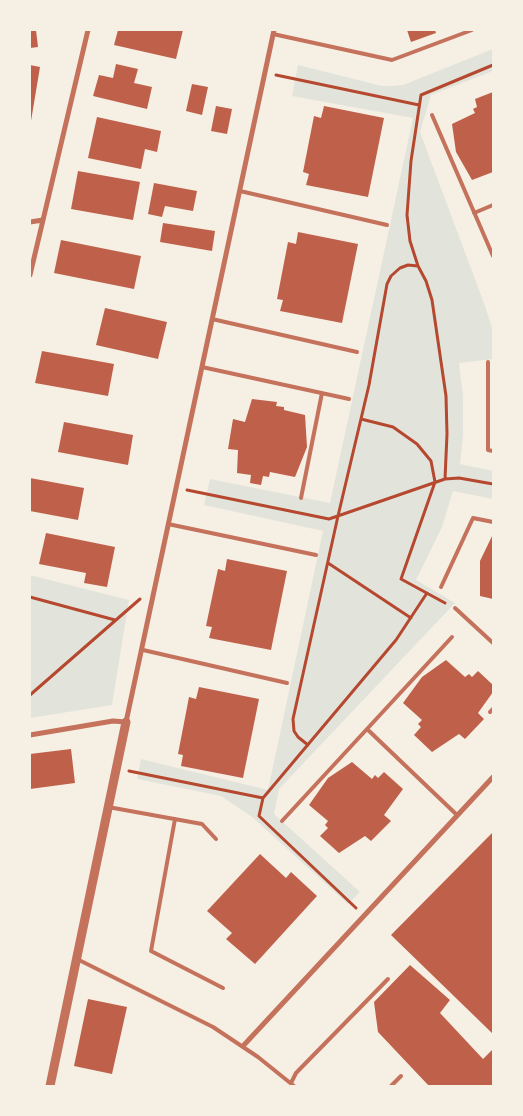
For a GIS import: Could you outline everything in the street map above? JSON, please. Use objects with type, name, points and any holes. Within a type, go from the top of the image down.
[{"type":"street","points":[[30,275],[88,30]]},
{"type":"street","points":[[50,1086],[116,768],[143,650],[146,625],[274,32]]},
{"type":"street","points":[[30,222],[43,220]]},
{"type":"street","points":[[30,735],[113,721],[126,722]]},
{"type":"street","points":[[243,1046],[493,777]]},
{"type":"lane","points":[[274,32],[392,60],[472,30]]},
{"type":"lane","points":[[432,115],[493,256]]},
{"type":"lane","points":[[240,191],[387,225]]},
{"type":"lane","points":[[474,213],[493,205]]},
{"type":"lane","points":[[212,319],[357,352]]},
{"type":"lane","points":[[488,362],[488,450],[493,451]]},
{"type":"lane","points":[[202,367],[349,399]]},
{"type":"lane","points":[[301,498],[322,392]]},
{"type":"lane","points":[[441,587],[473,518],[493,522]]},
{"type":"lane","points":[[168,524],[316,555]]},
{"type":"lane","points":[[455,608],[493,643]]},
{"type":"lane","points":[[282,821],[452,638]]},
{"type":"lane","points":[[143,650],[286,683]]},
{"type":"lane","points":[[367,729],[457,815]]},
{"type":"lane","points":[[108,806],[202,824],[216,838]]},
{"type":"lane","points":[[176,819],[150,951],[223,988]]},
{"type":"lane","points":[[76,958],[213,1027],[243,1046],[292,1084],[296,1073],[388,979]]},
{"type":"lane","points":[[391,1086],[401,1076]]},
{"type":"path","points":[[445,479],[446,396],[432,300],[410,241],[407,215],[411,161],[421,95],[493,65]]},
{"type":"path","points":[[265,72],[419,105]]},
{"type":"path","points":[[308,745],[298,737],[294,730],[293,719],[369,385],[387,284],[391,276],[400,268],[408,265],[418,266]]},
{"type":"path","points":[[361,419],[393,427],[417,444],[431,461],[435,482],[401,579],[455,608]]},
{"type":"path","points":[[176,488],[330,519],[445,479],[459,478],[493,484]]},
{"type":"path","points":[[328,563],[411,618]]},
{"type":"path","points":[[30,695],[154,588]]},
{"type":"path","points":[[30,597],[116,620]]},
{"type":"path","points":[[116,768],[263,798]]},
{"type":"shaded area","points":[[493,49],[493,71],[431,95],[420,132],[493,331],[493,359],[459,363],[463,396],[463,435],[460,464],[493,471],[493,499],[453,491],[442,527],[416,580],[455,603],[279,789],[274,814],[360,892],[348,904],[252,817],[221,796],[137,779],[141,759],[268,790],[323,531],[204,505],[210,479],[330,503],[413,118],[292,96],[298,65],[382,86],[393,86],[403,85]]},
{"type":"shaded area","points":[[30,575],[129,600],[112,705],[30,718]]},
{"type":"building","points":[[30,30],[36,30],[38,47],[30,48]]},
{"type":"building","points":[[118,30],[183,30],[176,59],[114,45]]},
{"type":"building","points":[[407,30],[435,30],[436,33],[411,42]]},
{"type":"building","points":[[116,64],[138,69],[134,83],[152,87],[147,109],[93,96],[99,75],[113,78]]},
{"type":"building","points":[[30,65],[40,67],[31,121],[30,121]]},
{"type":"building","points":[[192,84],[208,87],[202,115],[186,111]]},
{"type":"building","points":[[493,92],[493,172],[472,180],[456,152],[452,124],[475,113],[473,109],[477,107],[475,99]]},
{"type":"building","points":[[216,106],[232,109],[227,134],[211,131]]},
{"type":"building","points":[[324,106],[384,118],[368,197],[306,185],[309,174],[303,172],[314,116],[321,118]]},
{"type":"building","points":[[97,117],[161,131],[157,152],[145,149],[141,169],[88,158]]},
{"type":"building","points":[[78,171],[140,182],[133,220],[71,209]]},
{"type":"building","points":[[154,183],[197,191],[193,211],[165,206],[162,217],[148,214]]},
{"type":"building","points":[[163,223],[215,231],[212,251],[160,242]]},
{"type":"building","points":[[298,232],[358,244],[342,323],[280,311],[283,300],[277,299],[288,242],[296,244]]},
{"type":"building","points":[[61,240],[141,256],[134,289],[54,273]]},
{"type":"building","points":[[105,308],[167,322],[158,359],[96,345]]},
{"type":"building","points":[[42,351],[114,364],[108,396],[35,383]]},
{"type":"building","points":[[252,399],[277,402],[276,406],[284,407],[284,410],[305,415],[307,447],[295,477],[270,472],[269,477],[263,476],[261,485],[250,483],[251,475],[237,473],[238,450],[228,449],[233,419],[245,422]]},
{"type":"building","points":[[64,422],[133,435],[128,465],[58,452]]},
{"type":"building","points":[[30,478],[84,488],[78,520],[30,511]]},
{"type":"building","points":[[46,533],[115,547],[107,587],[84,583],[86,573],[39,564]]},
{"type":"building","points":[[493,534],[493,599],[480,596],[480,561]]},
{"type":"building","points":[[227,559],[287,571],[271,650],[209,638],[212,627],[206,626],[218,569],[225,571]]},
{"type":"building","points":[[446,660],[465,677],[469,674],[472,677],[478,671],[493,685],[493,692],[478,713],[484,719],[465,739],[459,734],[432,752],[414,735],[421,727],[418,724],[422,720],[403,703],[422,677]]},
{"type":"building","points":[[199,687],[259,699],[243,778],[181,766],[183,755],[178,754],[189,697],[196,699]]},
{"type":"building","points":[[71,749],[75,783],[30,789],[30,754]]},
{"type":"building","points":[[352,762],[372,779],[375,775],[378,778],[384,772],[403,789],[384,815],[391,821],[371,841],[365,836],[339,853],[320,836],[328,828],[325,825],[328,821],[309,805],[328,778]]},
{"type":"building","points":[[493,832],[493,1034],[391,935]]},
{"type":"building","points":[[260,854],[286,878],[291,872],[317,896],[255,964],[226,939],[232,933],[207,911]]},
{"type":"building","points":[[410,965],[450,1000],[440,1013],[483,1059],[493,1049],[493,1086],[429,1086],[378,1032],[374,1002]]},
{"type":"building","points":[[88,999],[127,1007],[112,1074],[74,1066]]}]
